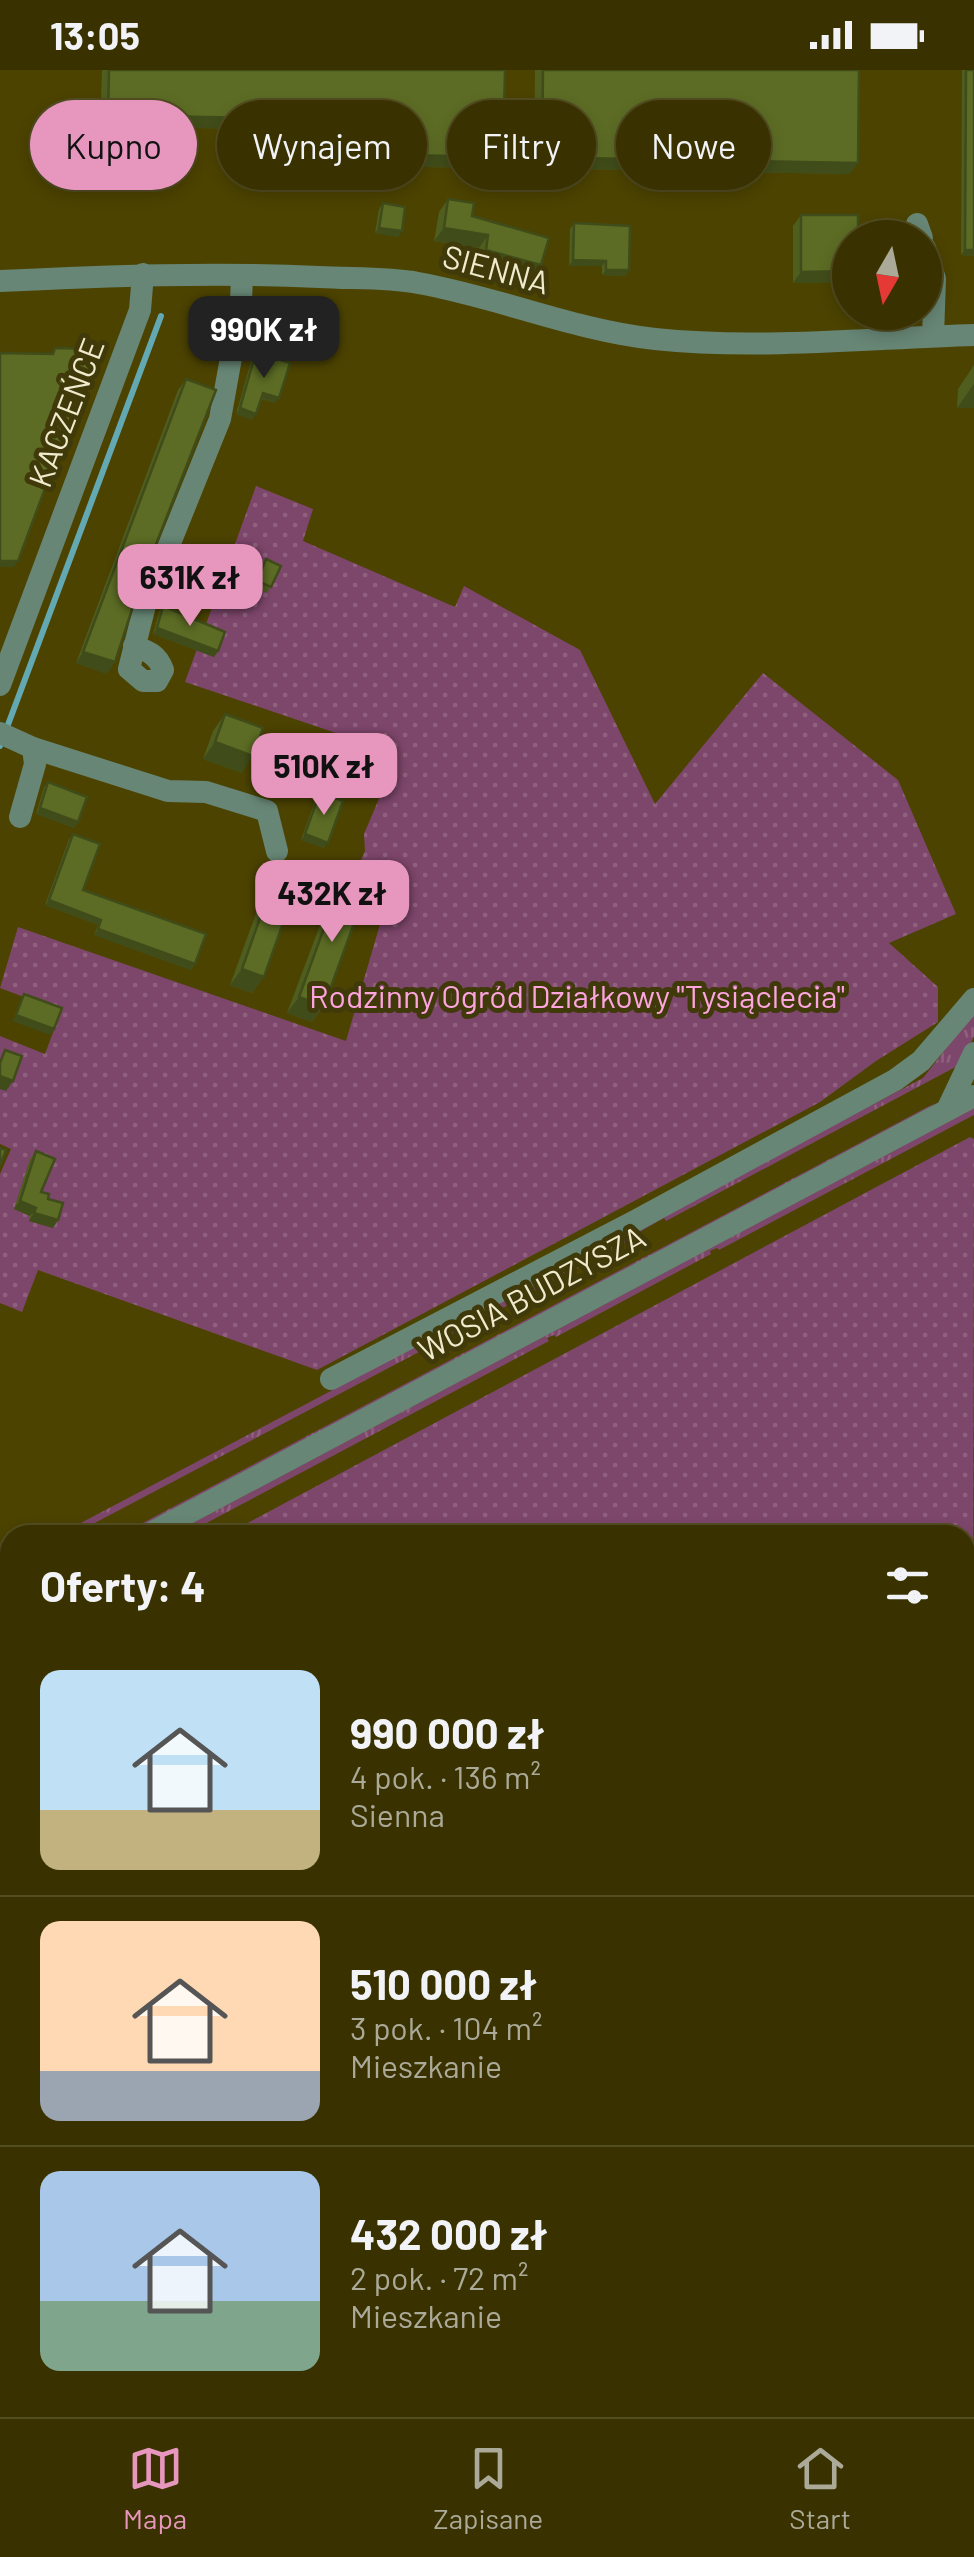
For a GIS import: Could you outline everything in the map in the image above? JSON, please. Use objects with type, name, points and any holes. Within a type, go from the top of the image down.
[{"type":"street","name":"SIENNA","points":[[0,281],[143,274],[414,282],[580,326],[659,339],[730,342],[974,335]]},
{"type":"street","name":"KACZEŃCE","points":[[0,685],[140,310],[143,274]]},
{"type":"street","points":[[134,646],[145,605],[220,418],[242,275]]},
{"type":"street","points":[[934,330],[934,336]]},
{"type":"street","points":[[17,741],[36,764],[20,817]]},
{"type":"street","points":[[17,741],[168,790],[206,792],[267,811],[277,852]]},
{"type":"street","points":[[330,1379],[600,1240],[895,1080],[921,1061],[974,999]]},
{"type":"street","points":[[947,1110],[974,1053]]},
{"type":"street","name":"WOSIA BUDZYSZA","points":[[166,1525],[974,1096]]},
{"type":"green space","name":"Rodzinny Ogród Działkowy \"Tysiąclecia\"","points":[[256,486],[313,509],[303,541],[455,607],[464,586],[580,650],[655,804],[763,673],[898,780],[956,914],[889,943],[938,987],[938,1022],[820,1102],[317,1370],[38,1270],[22,1312],[0,1303],[0,1174],[11,1149],[0,1144],[0,1036],[45,1054],[61,1011],[0,988],[18,927],[346,1041],[385,907],[370,901],[375,884],[355,874],[365,851],[364,834],[398,754],[185,682]]},
{"type":"green space","points":[[974,1013],[974,1036],[963,1063],[666,1221],[664,1218],[636,1234],[637,1237],[91,1525],[77,1525],[923,1078]]},
{"type":"green space","points":[[935,1103],[146,1525],[139,1525]]},
{"type":"green space","points":[[974,1108],[974,1115],[719,1250],[710,1251],[711,1254],[556,1337],[547,1338],[549,1341],[203,1525],[189,1525]]},
{"type":"green space","points":[[970,1137],[974,1139],[973,1525],[244,1525]]},
{"type":"building","points":[[109,70],[505,70],[504,100],[447,100],[447,156],[427,155],[427,100],[217,100],[217,117],[197,117],[197,100],[108,100]]},
{"type":"building","points":[[543,70],[859,70],[858,163],[771,161],[771,100],[616,100],[616,159],[596,158],[596,100],[543,100]]},
{"type":"building","points":[[966,70],[974,70],[974,250],[965,250]]},
{"type":"building","points":[[448,199],[474,203],[472,216],[549,238],[541,265],[486,250],[488,235],[444,228]]},
{"type":"building","points":[[383,203],[405,207],[402,231],[379,228]]},
{"type":"building","points":[[801,215],[858,215],[858,220],[832,220],[832,271],[801,272]]},
{"type":"building","points":[[574,223],[630,226],[629,270],[606,270],[606,261],[573,260]]},
{"type":"building","points":[[55,348],[97,349],[18,561],[0,561],[0,353],[53,354]]},
{"type":"building","points":[[256,352],[290,363],[279,398],[263,393],[256,414],[240,408]]},
{"type":"building","points":[[186,379],[216,390],[139,588],[115,662],[83,652]]},
{"type":"building","points":[[266,559],[281,566],[271,587],[257,581]]},
{"type":"building","points":[[163,606],[225,632],[218,651],[157,628]]},
{"type":"building","points":[[225,714],[263,728],[253,756],[215,742]]},
{"type":"building","points":[[48,782],[87,797],[78,822],[40,808]]},
{"type":"building","points":[[320,792],[343,801],[328,843],[305,834]]},
{"type":"building","points":[[73,834],[100,844],[83,890],[206,934],[195,964],[98,929],[101,920],[49,900]]},
{"type":"building","points":[[273,881],[295,889],[264,977],[242,969]]},
{"type":"building","points":[[340,884],[365,893],[324,1006],[299,997]]},
{"type":"building","points":[[24,994],[62,1008],[54,1029],[16,1015]]},
{"type":"building","points":[[5,1050],[22,1056],[13,1081],[0,1076]]},
{"type":"building","points":[[36,1151],[55,1159],[41,1192],[49,1194],[48,1199],[63,1203],[58,1220],[34,1213],[36,1208],[20,1201]]},
{"type":"waterway","points":[[0,746],[161,316]]}]
